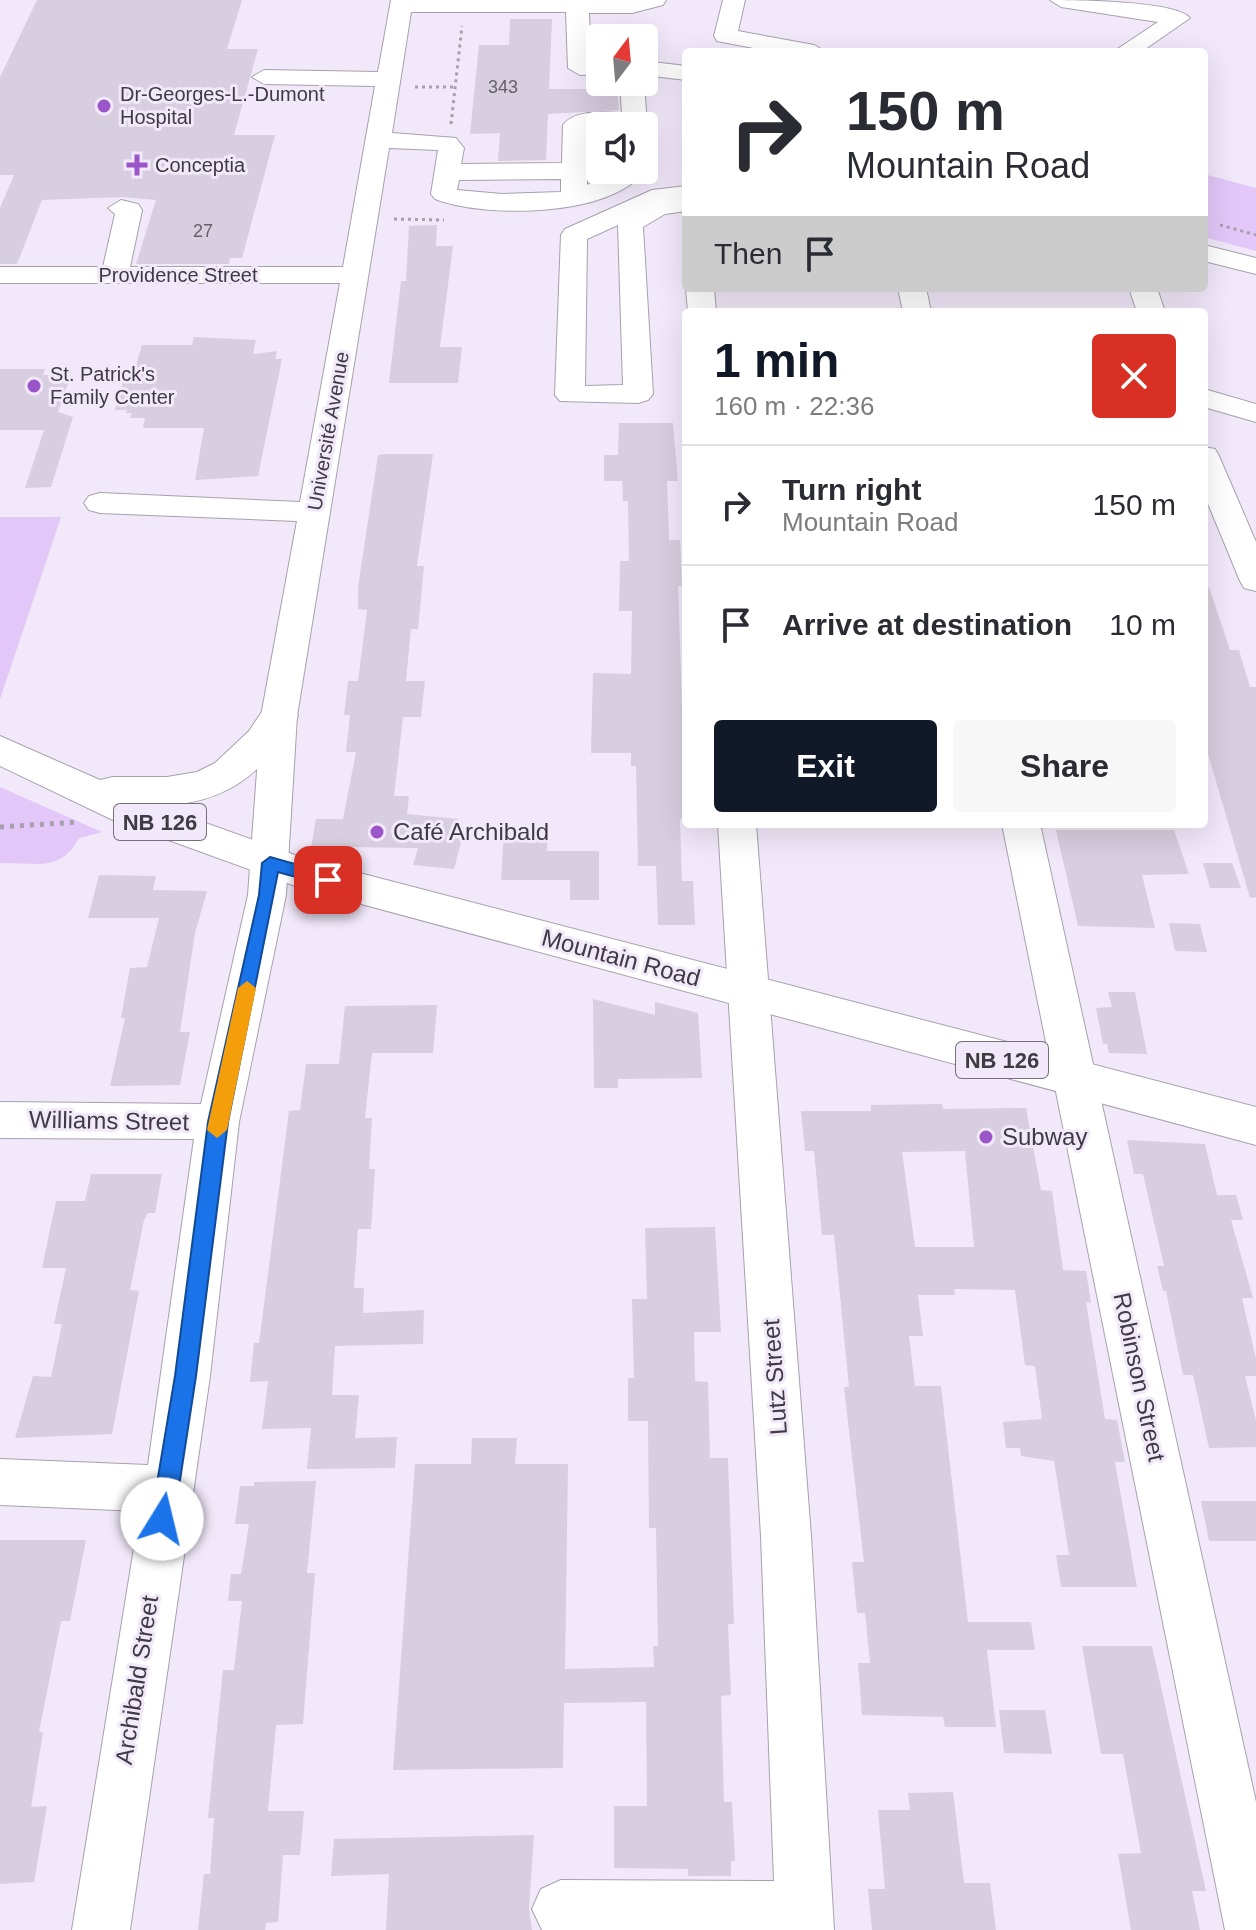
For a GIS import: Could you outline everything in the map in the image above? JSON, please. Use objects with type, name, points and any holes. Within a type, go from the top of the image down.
[{"type":"main road","points":[[87,806],[171,793],[218,780],[235,772],[262,744],[279,716]]},
{"type":"main road","name":"Mountain Road","points":[[0,750],[87,806],[270,863],[1256,1126]]},
{"type":"street","points":[[402,3],[577,6],[632,16],[655,0]]},
{"type":"street","points":[[734,0],[725,36],[792,48]]},
{"type":"street","points":[[1061,0],[1179,18],[1131,48]]},
{"type":"street","name":"Université Avenue","points":[[270,863],[279,716],[402,3]]},
{"type":"street","points":[[577,6],[580,68],[586,68]]},
{"type":"street","points":[[658,70],[682,73]]},
{"type":"street","points":[[264,77],[386,83]]},
{"type":"street","points":[[379,140],[447,143],[451,148],[444,194],[451,199],[563,200],[574,178],[575,125],[586,121]]},
{"type":"street","points":[[574,178],[586,172]]},
{"type":"street","points":[[574,178],[586,179]]},
{"type":"street","points":[[574,235],[661,195],[682,194]]},
{"type":"street","points":[[574,235],[570,395],[638,394],[630,226],[636,219],[672,203],[682,203]]},
{"type":"street","points":[[115,275],[129,210],[121,208]]},
{"type":"street","points":[[574,235],[630,233]]},
{"type":"street","points":[[1208,254],[1256,266]]},
{"type":"street","name":"Providence Street","points":[[0,275],[355,275]]},
{"type":"street","points":[[1208,399],[1256,413]]},
{"type":"street","points":[[1208,466],[1256,581]]},
{"type":"street","points":[[100,503],[286,509],[314,514]]},
{"type":"street","name":"Lutz Street","points":[[737,828],[786,1536],[804,1920]]},
{"type":"street","name":"Robinson Street","points":[[1022,828],[1072,1079],[1197,1641],[1254,1930]]},
{"type":"street","name":"Archibald Street","points":[[101,1930],[218,1122],[267,895],[270,863]]},
{"type":"street","name":"Williams Street","points":[[0,1120],[218,1122]]},
{"type":"street","points":[[0,1482],[167,1489]]},
{"type":"street","points":[[561,1909],[804,1920]]},
{"type":"path","points":[[449,134],[460,45]]},
{"type":"path","points":[[386,83],[455,87]]},
{"type":"path","points":[[1220,225],[1256,235]]},
{"type":"path","points":[[0,827],[35,827],[87,806]]},
{"type":"shaded area","points":[[1208,175],[1256,188],[1256,251],[1208,238]]},
{"type":"shaded area","points":[[0,517],[61,517],[0,699]]},
{"type":"shaded area","points":[[0,787],[102,832],[79,838],[64,857],[55,861],[0,863]]},
{"type":"building","name":"Dr-Georges-L.-Dumont Hospital","points":[[37,0],[242,0],[227,49],[258,49],[234,135],[275,135],[242,258],[230,258],[229,264],[136,264],[156,200],[122,197],[42,200],[17,264],[0,264],[0,208],[14,175],[0,175],[0,77]]},
{"type":"building","points":[[510,19],[552,19],[549,89],[586,89],[586,96],[618,96],[619,110],[548,114],[546,160],[498,161],[500,133],[470,134],[479,45],[509,45]]},
{"type":"building","points":[[437,225],[436,246],[453,246],[440,347],[462,347],[458,383],[389,383],[401,281],[406,281],[409,226]]},
{"type":"building","points":[[194,337],[256,340],[253,354],[277,351],[275,359],[282,359],[258,476],[195,480],[204,428],[143,428],[145,418],[130,418],[132,413],[126,413],[127,410],[115,410],[123,382],[131,382],[142,345],[192,345]]},
{"type":"building","points":[[0,369],[45,369],[43,375],[71,375],[58,412],[73,417],[51,487],[25,488],[44,430],[0,430]]},
{"type":"building","points":[[619,423],[673,423],[678,481],[667,481],[669,540],[680,540],[682,586],[678,586],[682,881],[693,881],[695,925],[658,925],[656,866],[638,866],[636,766],[631,766],[631,753],[591,753],[593,673],[631,674],[632,611],[619,611],[620,561],[629,561],[628,501],[623,501],[622,481],[604,481],[604,455],[618,455]]},
{"type":"building","points":[[433,454],[417,566],[424,566],[418,629],[411,629],[406,681],[425,681],[421,717],[403,717],[394,796],[409,796],[407,814],[458,819],[456,826],[465,827],[454,869],[413,865],[418,848],[339,847],[338,856],[311,848],[316,819],[343,819],[356,752],[346,752],[350,715],[344,715],[348,681],[358,681],[367,610],[358,609],[358,587],[378,455]]},
{"type":"building","points":[[1208,587],[1230,650],[1239,650],[1250,687],[1256,687],[1256,897],[1250,898],[1208,754]]},
{"type":"building","points":[[504,830],[548,830],[547,851],[599,851],[599,900],[570,900],[570,880],[501,880]]},
{"type":"building","points":[[1056,830],[1174,830],[1189,874],[1142,875],[1155,928],[1078,926]]},
{"type":"building","points":[[1203,863],[1232,863],[1241,888],[1210,888]]},
{"type":"building","points":[[99,875],[156,876],[153,890],[207,891],[195,933],[180,1032],[190,1032],[180,1085],[110,1086],[125,1018],[121,1018],[130,968],[147,967],[159,918],[88,918]]},
{"type":"building","points":[[1169,923],[1200,924],[1207,952],[1175,951]]},
{"type":"building","points":[[1108,992],[1135,992],[1147,1054],[1109,1053],[1107,1044],[1103,1044],[1096,1008],[1112,1007]]},
{"type":"building","points":[[593,999],[655,1015],[655,1002],[698,1013],[702,1078],[618,1079],[618,1088],[594,1088]]},
{"type":"building","points":[[437,1005],[433,1053],[372,1053],[365,1118],[372,1118],[369,1169],[375,1169],[371,1229],[358,1229],[354,1288],[364,1288],[363,1313],[424,1310],[423,1344],[335,1346],[332,1395],[359,1395],[355,1438],[397,1437],[395,1468],[307,1469],[311,1428],[262,1429],[268,1381],[250,1382],[254,1343],[259,1343],[289,1111],[300,1110],[306,1064],[339,1064],[345,1006]]},
{"type":"building","points":[[942,1104],[943,1109],[1026,1108],[1041,1190],[1052,1191],[1063,1270],[1086,1271],[1091,1303],[1086,1302],[1105,1419],[1117,1420],[1125,1462],[1115,1462],[1137,1587],[1061,1587],[1056,1555],[1069,1555],[1054,1461],[1021,1456],[1020,1448],[1006,1448],[1003,1422],[1042,1419],[1035,1366],[1025,1365],[1015,1290],[954,1289],[955,1295],[918,1295],[923,1336],[909,1336],[915,1386],[941,1386],[968,1622],[1031,1622],[1035,1650],[987,1650],[996,1727],[945,1727],[943,1717],[862,1715],[858,1663],[870,1663],[865,1613],[857,1613],[852,1562],[864,1562],[844,1387],[849,1387],[834,1235],[822,1235],[814,1151],[805,1151],[801,1111],[871,1111],[871,1105]],"holes":[[[965,1151],[974,1247],[915,1247],[902,1152]]]},
{"type":"building","points":[[1127,1140],[1205,1144],[1217,1195],[1236,1195],[1243,1220],[1231,1220],[1253,1298],[1242,1298],[1256,1359],[1256,1376],[1245,1376],[1256,1421],[1256,1447],[1209,1448],[1193,1375],[1183,1375],[1166,1291],[1163,1291],[1157,1266],[1164,1266],[1143,1174],[1134,1174]]},
{"type":"building","points":[[91,1174],[162,1174],[155,1213],[148,1213],[144,1220],[130,1290],[139,1291],[112,1434],[15,1438],[33,1376],[51,1377],[62,1324],[54,1324],[66,1268],[42,1268],[56,1201],[85,1201]]},
{"type":"building","points":[[715,1227],[721,1332],[694,1332],[695,1381],[708,1382],[710,1458],[728,1458],[734,1624],[728,1624],[731,1695],[721,1696],[724,1802],[732,1802],[735,1861],[731,1861],[731,1876],[688,1876],[688,1869],[614,1868],[614,1806],[647,1806],[646,1702],[564,1703],[563,1768],[393,1770],[415,1464],[471,1464],[472,1438],[517,1438],[515,1464],[568,1464],[565,1669],[654,1667],[653,1646],[658,1646],[656,1528],[649,1528],[648,1421],[628,1421],[628,1378],[634,1378],[632,1299],[647,1299],[645,1228]]},
{"type":"building","points":[[316,1481],[307,1573],[315,1573],[303,1724],[276,1725],[268,1811],[304,1811],[300,1855],[283,1855],[278,1922],[266,1923],[265,1930],[198,1930],[204,1874],[210,1874],[214,1818],[208,1818],[223,1670],[234,1670],[242,1601],[228,1601],[231,1574],[241,1574],[249,1524],[235,1524],[240,1486],[254,1486],[254,1482]]},
{"type":"building","points":[[1201,1501],[1256,1501],[1256,1541],[1209,1541]]},
{"type":"building","points":[[0,1540],[86,1540],[70,1621],[61,1621],[39,1732],[43,1732],[31,1807],[47,1806],[34,1882],[0,1884]]},
{"type":"building","points":[[1082,1646],[1152,1646],[1206,1891],[1192,1891],[1200,1930],[1131,1930],[1118,1854],[1141,1853],[1123,1754],[1101,1754]]},
{"type":"building","points":[[999,1710],[1045,1710],[1052,1754],[1004,1753]]},
{"type":"building","points":[[953,1792],[964,1883],[990,1883],[996,1930],[872,1930],[868,1889],[885,1889],[878,1810],[910,1810],[908,1793]]},
{"type":"building","points":[[534,1835],[529,1908],[532,1930],[386,1930],[389,1874],[331,1876],[334,1839]]},
{"type":"slow traffic","points":[[217,1130],[247,988]]},
{"type":"place","name":"Dr-Georges-L.-Dumont Hospital","points":[[104,106]]},
{"type":"place","name":"Conceptia","points":[[137,165]]},
{"type":"place","name":"St. Patrick's Family Center","points":[[34,386]]},
{"type":"place","name":"Café Archibald","points":[[377,832]]},
{"type":"place","name":"Subway","points":[[986,1137]]},
{"type":"route","points":[[162,1519],[186,1376],[218,1122],[267,895],[270,863],[328,880]]}]
